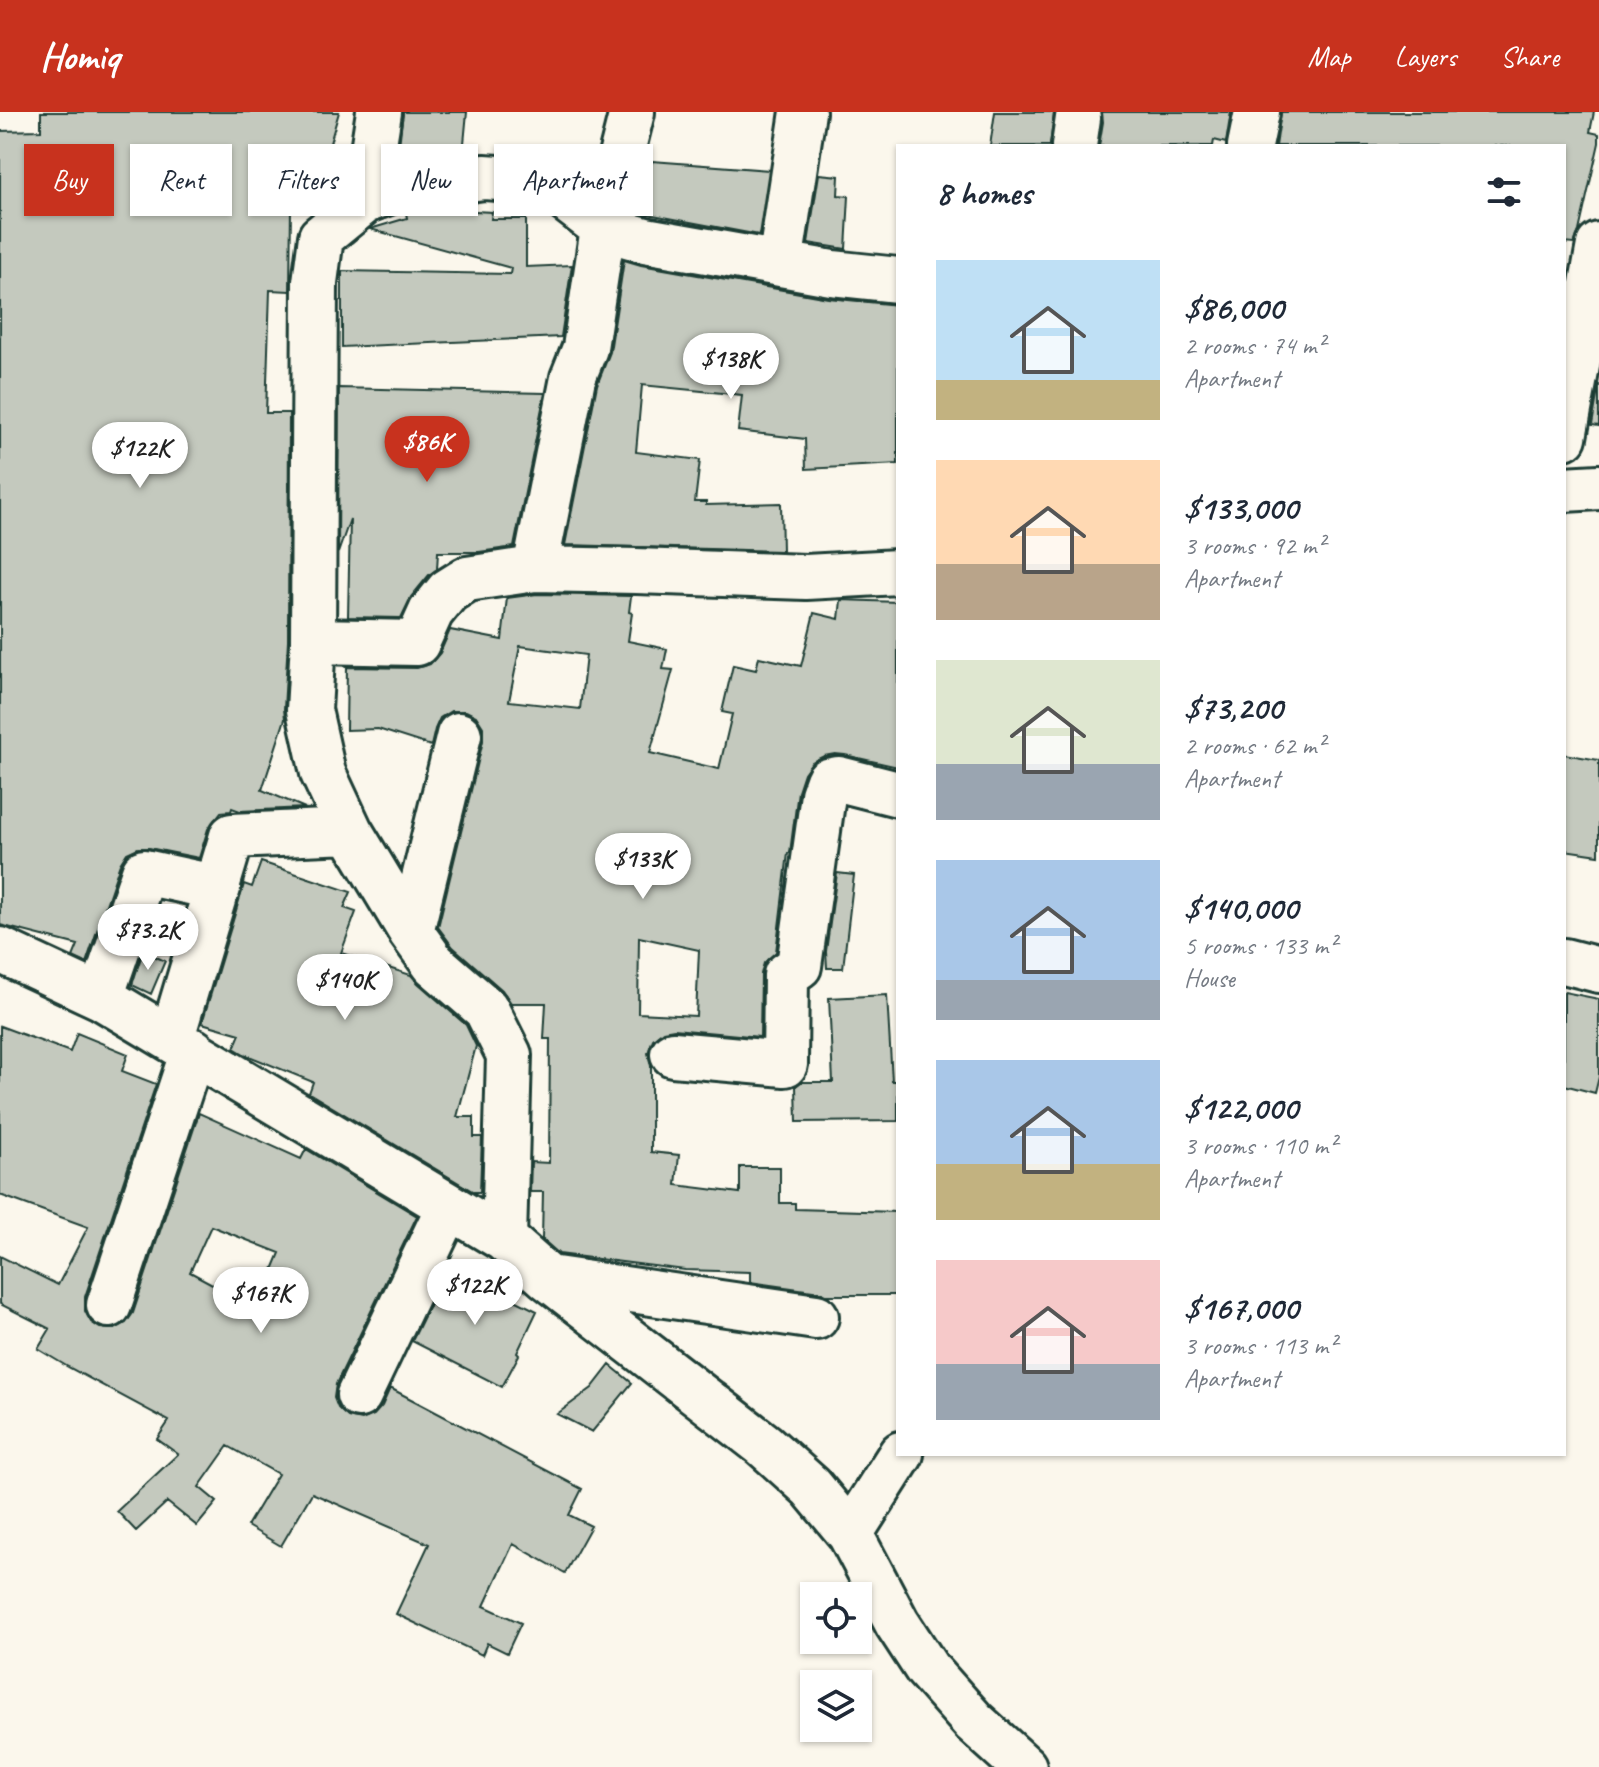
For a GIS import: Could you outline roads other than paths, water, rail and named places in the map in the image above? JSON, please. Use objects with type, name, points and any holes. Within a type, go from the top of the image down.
[{"type":"street","points":[[365,201],[379,112]]},
{"type":"street","points":[[535,569],[573,378],[585,348],[603,228],[632,112]]},
{"type":"street","points":[[780,264],[803,112]]},
{"type":"street","points":[[1250,144],[1257,112]]},
{"type":"street","points":[[365,201],[396,189],[441,182],[484,177],[528,180],[560,195],[603,228],[645,240],[832,273],[896,280]]},
{"type":"street","points":[[347,216],[321,237],[315,282],[313,641],[309,710],[323,773],[350,831],[411,932],[434,964],[486,1009],[509,1055],[504,1239]]},
{"type":"street","points":[[1566,426],[1599,245]]},
{"type":"street","points":[[1566,489],[1599,487]]},
{"type":"street","points":[[313,641],[417,643],[431,612],[448,591],[467,579],[535,569],[806,577],[896,572]]},
{"type":"street","points":[[411,932],[459,735]]},
{"type":"street","points":[[673,1054],[785,1064],[786,975],[799,966],[823,795],[828,781],[839,779],[896,793]]},
{"type":"street","points":[[109,1305],[182,1044],[232,836],[350,831]]},
{"type":"street","points":[[101,997],[144,872],[218,888]]},
{"type":"street","points":[[0,950],[101,997],[504,1239],[547,1277],[764,1445],[811,1487],[850,1534],[897,1623],[927,1669],[974,1722],[1024,1767]]},
{"type":"street","points":[[1566,962],[1599,970]]},
{"type":"street","points":[[359,1395],[449,1206]]},
{"type":"street","points":[[547,1277],[816,1317]]},
{"type":"street","points":[[850,1534],[900,1456]]}]
